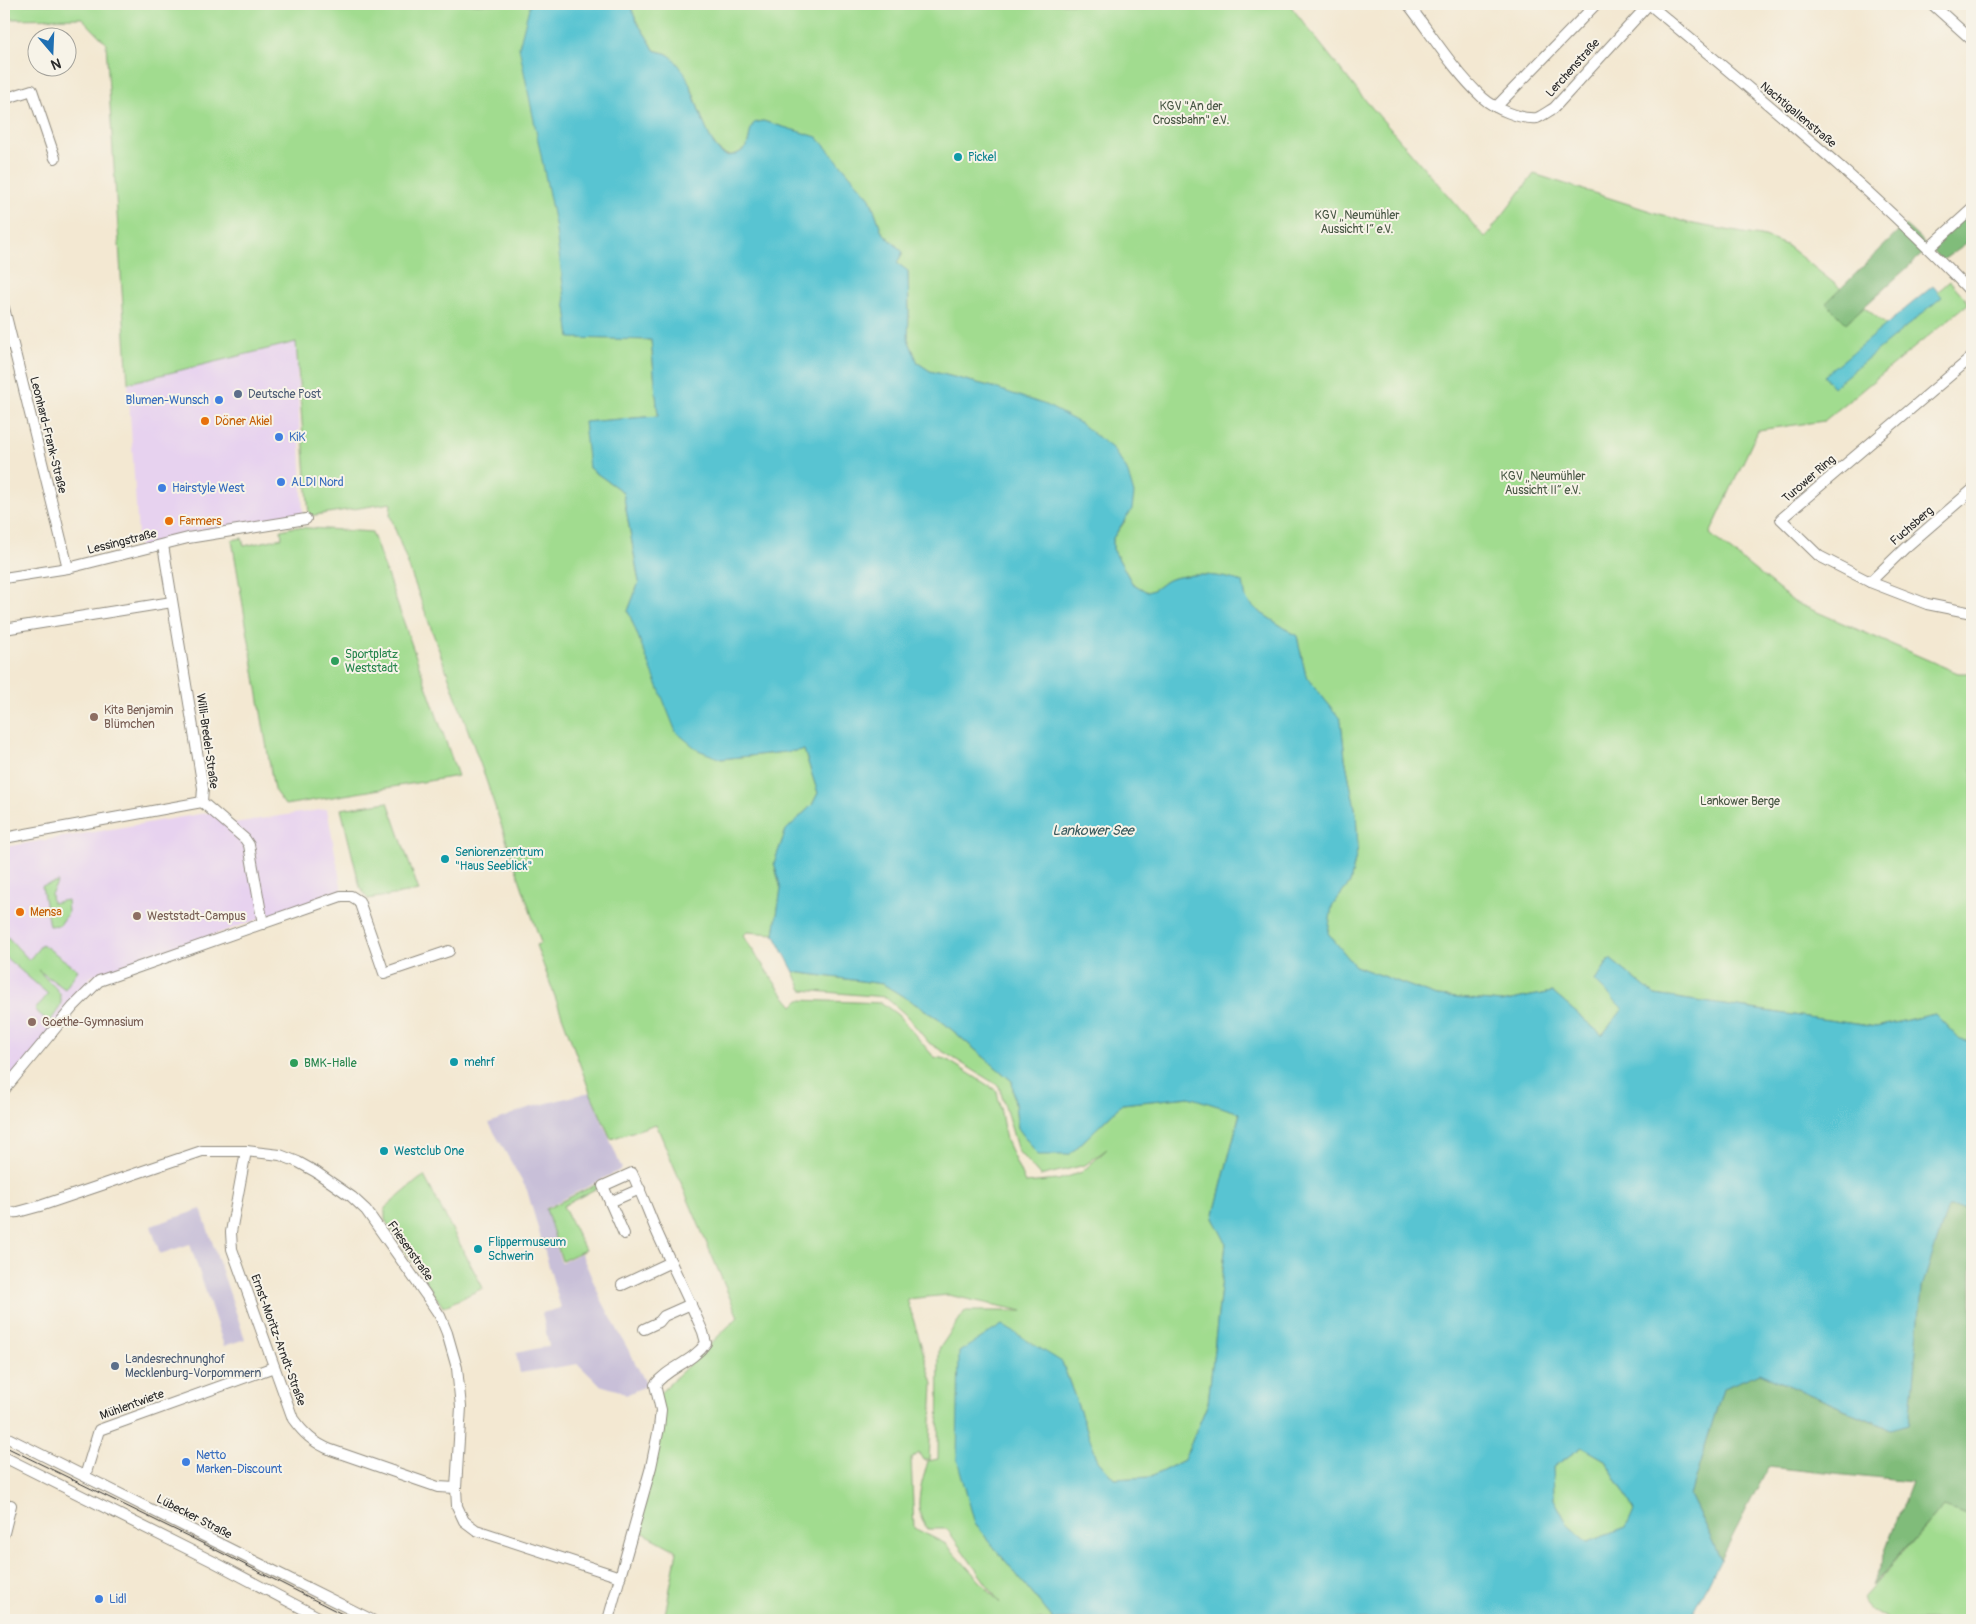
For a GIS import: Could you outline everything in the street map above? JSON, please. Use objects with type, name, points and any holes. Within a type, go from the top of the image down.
[{"type":"street","points":[[1408,4],[1462,75],[1484,98],[1496,107],[1596,4]]},
{"type":"street","name":"Lerchenstraße","points":[[1496,107],[1511,114],[1537,118],[1554,108],[1649,4]]},
{"type":"street","name":"Nachtigallenstraße","points":[[1649,4],[1833,161],[1929,248],[1972,292]]},
{"type":"street","points":[[1932,4],[1972,40]]},
{"type":"street","points":[[4,99],[32,90],[55,158]]},
{"type":"street","points":[[1929,248],[1972,210]]},
{"type":"street","name":"Leonhard-Frank-Straße","points":[[4,308],[68,568]]},
{"type":"street","name":"Turower Ring","points":[[1972,357],[1781,519],[1818,556],[1870,582],[1927,604],[1972,613]]},
{"type":"street","name":"Fuchsberg","points":[[1870,582],[1905,548],[1972,490]]},
{"type":"street","name":"Lessingstraße","points":[[4,578],[68,568],[188,538],[306,519]]},
{"type":"street","name":"Willi-Bredel-Straße","points":[[4,834],[202,802],[203,788],[163,545]]},
{"type":"street","points":[[4,629],[172,602]]},
{"type":"street","points":[[202,802],[245,839],[249,845],[263,924]]},
{"type":"street","points":[[4,1090],[73,1007],[99,981],[341,896],[351,896],[359,901],[384,973],[449,951]]},
{"type":"street","name":"Friesenstraße","points":[[4,1213],[18,1212],[40,1206],[202,1151],[246,1152],[280,1156],[298,1162],[352,1197],[366,1210],[440,1316],[454,1353],[459,1382],[461,1407],[456,1506],[464,1521],[476,1530],[620,1577]]},
{"type":"street","name":"Ernst-Moritz-Arndt-Straße","points":[[246,1152],[231,1232],[232,1249],[293,1419],[305,1435],[316,1444],[438,1486],[456,1488]]},
{"type":"street","points":[[608,1620],[651,1467],[659,1428],[661,1410],[655,1385],[659,1379],[690,1360],[706,1343],[691,1304],[632,1173],[603,1186],[624,1234]]},
{"type":"street","points":[[610,1202],[640,1189]]},
{"type":"street","points":[[622,1285],[671,1262]]},
{"type":"street","points":[[644,1329],[659,1322],[664,1316],[691,1304]]},
{"type":"street","name":"Mühlentwiete","points":[[85,1476],[99,1430],[274,1367]]},
{"type":"street","name":"Lübecker Straße","points":[[4,1436],[372,1620]]},
{"type":"street","points":[[4,1457],[324,1620]]},
{"type":"street","points":[[4,1533],[11,1505]]},
{"type":"shaded area","points":[[296,342],[303,516],[139,551],[128,383]]},
{"type":"shaded area","name":"Weststadt-Campus","points":[[327,809],[342,891],[90,977],[86,993],[4,1090],[4,847],[212,812],[227,824]]},
{"type":"shaded area","points":[[590,1092],[622,1169],[546,1208],[561,1263],[581,1253],[600,1297],[647,1385],[626,1395],[620,1391],[600,1385],[578,1364],[520,1373],[516,1353],[549,1346],[542,1313],[561,1308],[527,1190],[489,1123],[528,1108]]},
{"type":"shaded area","points":[[201,1209],[245,1339],[224,1346],[190,1244],[160,1254],[151,1226]]},
{"type":"green space","points":[[4,4],[530,4],[570,337],[651,340],[658,416],[585,422],[589,468],[623,492],[639,582],[628,611],[721,759],[804,750],[818,793],[812,805],[786,830],[774,863],[781,889],[774,934],[747,932],[743,936],[779,989],[793,1006],[799,1000],[882,1003],[898,1015],[934,1057],[946,1059],[997,1091],[1006,1140],[1025,1183],[1058,1180],[1082,1172],[1107,1149],[1085,1165],[1040,1176],[1018,1151],[999,1086],[929,1043],[905,1014],[885,997],[802,990],[794,972],[883,984],[938,1018],[1012,1081],[1018,1128],[1069,1155],[1122,1104],[1189,1097],[1240,1112],[1213,1218],[1226,1242],[1208,1403],[1184,1460],[1151,1477],[1114,1479],[1098,1461],[1062,1362],[975,1524],[1054,1620],[664,1620],[677,1551],[640,1531],[651,1467],[658,1395],[738,1317],[656,1124],[611,1139],[590,1092],[536,945],[541,943],[485,777],[390,515],[391,503],[309,516],[296,342],[128,383],[106,43],[82,18],[4,19]],"holes":[[[948,1295],[1023,1311],[965,1311],[939,1349],[938,1459],[928,1461],[919,1497],[920,1514],[928,1529],[947,1529],[1000,1603],[946,1544],[914,1528],[911,1459],[919,1453],[923,1460],[929,1460],[933,1384],[907,1299]]]},
{"type":"green space","name":"Lankower Berge","points":[[631,4],[1289,4],[1360,94],[1485,238],[1534,174],[1688,223],[1765,237],[1786,245],[1893,330],[1950,281],[1969,303],[1824,421],[1758,430],[1710,534],[1794,602],[1958,673],[1972,673],[1972,1042],[1960,1040],[1935,1014],[1876,1027],[1655,995],[1610,959],[1595,981],[1623,1009],[1602,1035],[1552,992],[1501,1002],[1437,996],[1355,966],[1327,933],[1332,906],[1350,883],[1358,847],[1356,813],[1345,758],[1341,721],[1306,676],[1297,636],[1258,611],[1246,599],[1242,582],[1216,576],[1198,575],[1171,579],[1154,590],[1147,592],[1132,583],[1113,549],[1113,538],[1125,521],[989,386],[930,371],[918,363],[908,339],[908,272],[897,263],[903,252],[882,232],[870,198],[816,137],[763,121],[755,123],[751,130],[748,144],[743,150],[732,155],[723,153],[715,146],[703,123],[687,81],[668,54],[654,50],[634,17]]},
{"type":"green space","points":[[1972,209],[1972,239],[1943,260],[1929,248],[1846,323],[1826,303],[1905,225],[1929,247]]},
{"type":"green space","name":"Sportplatz Weststadt","points":[[294,527],[372,532],[458,776],[285,805],[274,790],[232,540],[242,538],[244,546],[282,538],[281,530]]},
{"type":"green space","points":[[388,802],[419,891],[368,899],[360,887],[341,809]]},
{"type":"green space","points":[[58,882],[51,894],[52,903],[67,900],[68,913],[60,925],[49,926],[42,886]]},
{"type":"green space","points":[[4,933],[29,960],[42,944],[78,970],[65,989],[38,970],[60,994],[60,1005],[49,1022],[35,1010],[48,994],[4,956]]},
{"type":"green space","points":[[424,1176],[483,1288],[443,1307],[385,1220],[385,1208]]},
{"type":"green space","points":[[597,1184],[599,1187],[563,1206],[585,1250],[562,1261],[546,1209]]},
{"type":"green space","points":[[1948,1207],[1972,1208],[1972,1516],[1944,1506],[1872,1586],[1911,1482],[1768,1467],[1721,1559],[1690,1495],[1723,1388],[1760,1373],[1890,1429],[1909,1424],[1922,1287]]},
{"type":"green space","points":[[1582,1447],[1605,1460],[1634,1510],[1627,1528],[1587,1542],[1568,1525],[1554,1499],[1553,1467]]},
{"type":"green space","points":[[1944,1506],[1972,1516],[1972,1620],[1889,1620],[1872,1610],[1863,1598]]},
{"type":"water","name":"Lankower See","points":[[530,4],[631,4],[634,17],[654,50],[671,56],[684,72],[707,131],[719,151],[729,156],[741,151],[748,144],[754,123],[763,121],[817,137],[870,198],[882,232],[903,252],[897,263],[908,271],[908,339],[918,363],[930,371],[989,386],[1046,405],[1078,422],[1112,448],[1127,470],[1134,494],[1132,509],[1113,538],[1113,549],[1132,583],[1147,592],[1154,590],[1171,579],[1198,575],[1216,576],[1243,582],[1246,599],[1258,611],[1297,636],[1306,676],[1341,720],[1345,758],[1356,813],[1358,847],[1350,883],[1332,906],[1328,933],[1355,966],[1437,996],[1501,1002],[1552,992],[1602,1035],[1623,1009],[1595,981],[1610,959],[1655,995],[1876,1027],[1935,1014],[1960,1040],[1972,1042],[1972,1208],[1948,1207],[1922,1287],[1909,1424],[1891,1429],[1760,1373],[1723,1388],[1690,1495],[1721,1559],[1690,1620],[1054,1620],[975,1524],[957,1459],[959,1352],[1002,1325],[1062,1362],[1098,1461],[1114,1479],[1151,1477],[1184,1460],[1208,1403],[1226,1243],[1213,1218],[1240,1113],[1189,1097],[1122,1104],[1069,1155],[1038,1155],[1018,1128],[1012,1081],[938,1018],[883,984],[794,972],[774,934],[781,889],[774,863],[786,830],[812,805],[818,793],[804,750],[721,759],[698,750],[676,732],[628,611],[639,582],[623,492],[589,468],[584,422],[658,416],[651,340],[570,338],[555,224],[519,47]],"holes":[[[1582,1447],[1605,1460],[1634,1510],[1626,1528],[1587,1542],[1568,1525],[1554,1499],[1553,1467]]]},
{"type":"water","points":[[1933,286],[1942,297],[1833,387],[1824,376]]},
{"type":"tram line","points":[[4,1446],[354,1620]]},
{"type":"place","name":"Pickel","points":[[958,157]]},
{"type":"place","name":"Deutsche Post","points":[[238,394]]},
{"type":"place","name":"Blumen-Wunsch","points":[[219,400]]},
{"type":"place","name":"Döner Akiel","points":[[205,421]]},
{"type":"place","name":"KiK","points":[[279,437]]},
{"type":"place","name":"ALDI Nord","points":[[281,482]]},
{"type":"place","name":"Hairstyle West","points":[[162,488]]},
{"type":"place","name":"Farmers","points":[[169,521]]},
{"type":"place","name":"Sportplatz Weststadt","points":[[335,661]]},
{"type":"place","name":"Kita Benjamin Blümchen","points":[[94,717]]},
{"type":"place","name":"Seniorenzentrum \"Haus Seeblick\"","points":[[445,859]]},
{"type":"place","name":"Mensa","points":[[20,912]]},
{"type":"place","name":"Weststadt-Campus","points":[[137,916]]},
{"type":"place","name":"Goethe-Gymnasium","points":[[32,1022]]},
{"type":"place","name":"mehrf","points":[[454,1062]]},
{"type":"place","name":"BMK-Halle","points":[[294,1063]]},
{"type":"place","name":"Westclub One","points":[[384,1151]]},
{"type":"place","name":"Flippermuseum Schwerin","points":[[478,1249]]},
{"type":"place","name":"Landesrechnunghof Mecklenburg-Vorpommern","points":[[115,1366]]},
{"type":"place","name":"Netto Marken-Discount","points":[[186,1462]]},
{"type":"place","name":"Lidl","points":[[99,1599]]},
{"type":"park label","name":"KGV \"An der Crossbahn\" e.V.","points":[[1191,113]]},
{"type":"park label","name":"KGV „Neumühler Aussicht I“ e.V.","points":[[1357,222]]},
{"type":"park label","name":"KGV „Neumühler Aussicht II“ e.V.","points":[[1543,483]]}]
